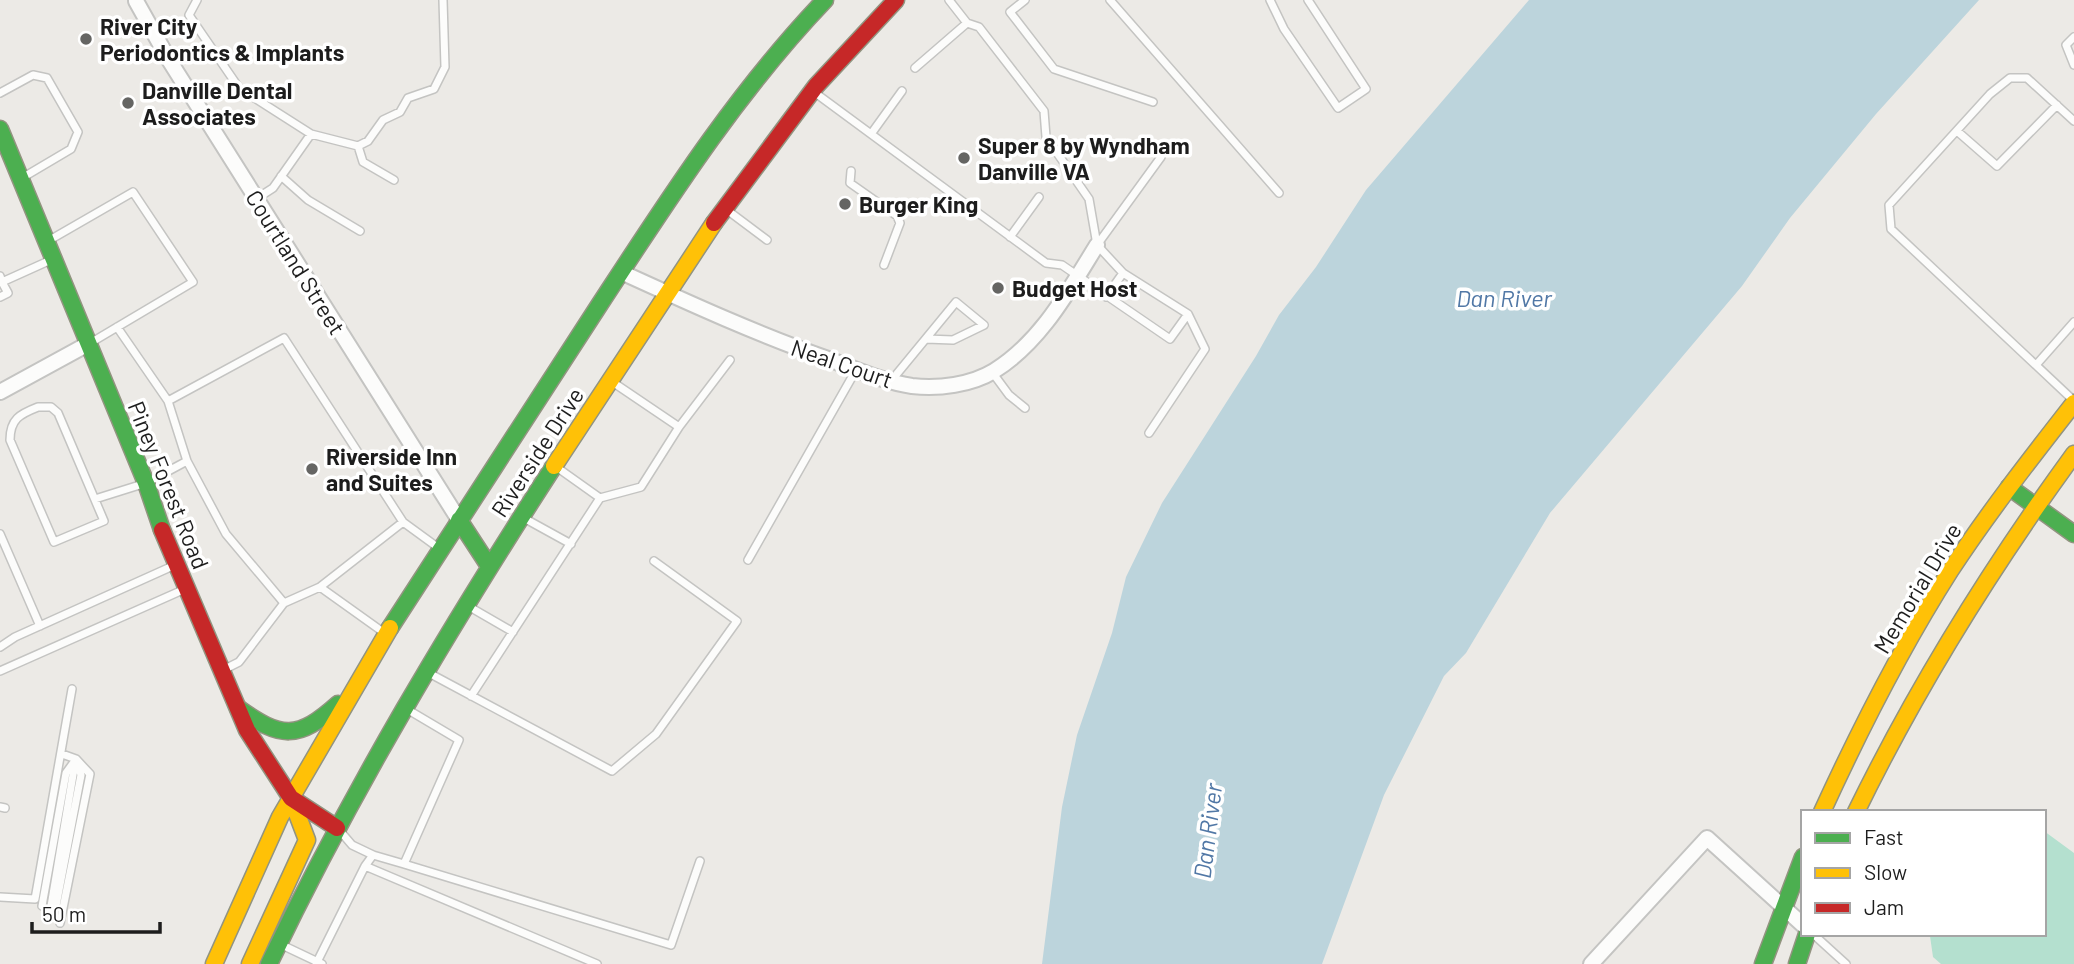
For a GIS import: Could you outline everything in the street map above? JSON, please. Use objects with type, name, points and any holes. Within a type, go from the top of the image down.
[{"type":"main road","name":"Riverside Drive","points":[[214,964],[291,798],[386,634],[621,272],[738,99],[782,45],[825,0]]},
{"type":"main road","name":"Riverside Drive","points":[[269,964],[306,881],[402,706],[488,566],[724,208],[810,90],[896,0]]},
{"type":"main road","name":"Piney Forest Road","points":[[0,129],[146,483],[176,565],[238,708],[268,765],[291,798],[337,828]]},
{"type":"main road","name":"Memorial Drive","points":[[1823,810],[1876,701],[1935,597],[2010,487],[2074,402]]},
{"type":"main road","points":[[1857,810],[1887,746],[1945,642],[2074,454]]},
{"type":"main road","points":[[2010,487],[2074,534]]},
{"type":"main road","points":[[459,520],[488,566]]},
{"type":"main road","points":[[238,708],[266,729],[285,735],[302,732],[321,720],[357,685]]},
{"type":"main road","points":[[250,964],[307,840],[291,798]]},
{"type":"main road","points":[[1763,964],[1801,862]]},
{"type":"main road","points":[[1797,964],[1806,936]]},
{"type":"street","name":"Courtland Street","points":[[136,0],[169,60],[459,520]]},
{"type":"street","name":"Neal Court","points":[[621,272],[768,338],[890,382],[940,387],[964,383],[992,372],[1031,341],[1097,244]]},
{"type":"street","points":[[0,392],[88,344]]},
{"type":"street","points":[[1591,964],[1707,838],[1801,923]]},
{"type":"lane","points":[[197,0],[189,15],[239,88],[311,134],[358,146],[368,141],[383,120],[400,112],[408,98],[434,89],[446,67],[443,0]]},
{"type":"lane","points":[[949,0],[967,23],[979,27],[1044,111],[1046,136],[1089,199],[1097,244],[1123,273],[1188,314],[1205,349],[1149,433]]},
{"type":"lane","points":[[1025,0],[1010,12],[1054,69],[1153,102]]},
{"type":"lane","points":[[1110,0],[1279,193]]},
{"type":"lane","points":[[1270,0],[1284,29],[1338,108],[1366,89],[1308,0]]},
{"type":"lane","points":[[915,68],[967,23]]},
{"type":"lane","points":[[2074,37],[2066,45],[2074,65]]},
{"type":"lane","points":[[0,93],[33,75],[47,78],[78,132],[71,149],[21,179]]},
{"type":"lane","points":[[2074,121],[2027,78],[2010,78],[1889,205],[1891,229],[2074,402]]},
{"type":"lane","points":[[810,90],[1046,263],[1062,265],[1170,339],[1188,314]]},
{"type":"lane","points":[[871,134],[902,91]]},
{"type":"lane","points":[[1957,131],[1997,166],[2057,105]]},
{"type":"lane","points":[[256,199],[273,188],[311,134]]},
{"type":"lane","points":[[358,146],[363,162],[394,180]]},
{"type":"lane","points":[[1097,244],[1161,157]]},
{"type":"lane","points":[[850,171],[850,183],[897,216],[900,223],[884,265]]},
{"type":"lane","points":[[281,176],[308,200],[360,231]]},
{"type":"lane","points":[[47,242],[133,192],[193,282],[88,344]]},
{"type":"lane","points":[[1010,237],[1039,197]]},
{"type":"lane","points":[[724,208],[767,240]]},
{"type":"lane","points":[[0,297],[8,293],[1,279],[53,259]]},
{"type":"lane","points":[[1106,297],[1123,273]]},
{"type":"lane","points":[[890,382],[926,338],[956,302],[984,325],[953,340],[926,338]]},
{"type":"lane","points":[[2036,365],[2074,323]]},
{"type":"lane","points":[[117,327],[168,401],[187,461],[226,534],[284,603]]},
{"type":"lane","points":[[168,401],[284,338],[403,522],[441,549]]},
{"type":"lane","points":[[471,696],[600,498],[641,486],[679,427],[730,360]]},
{"type":"lane","points":[[748,560],[856,369]]},
{"type":"lane","points":[[992,372],[1009,395],[1026,408]]},
{"type":"lane","points":[[610,381],[679,427]]},
{"type":"lane","points":[[38,407],[51,407],[62,421],[95,499],[104,521],[54,542],[10,440],[10,426],[20,415],[38,407]]},
{"type":"lane","points":[[95,499],[146,483],[187,461]]},
{"type":"lane","points":[[554,466],[600,498]]},
{"type":"lane","points":[[521,517],[571,544]]},
{"type":"lane","points":[[222,671],[239,662],[284,603],[320,587],[403,522]]},
{"type":"lane","points":[[0,534],[40,626]]},
{"type":"lane","points":[[423,670],[612,771],[656,734],[737,621],[654,561]]},
{"type":"lane","points":[[0,648],[40,626],[176,565]]},
{"type":"lane","points":[[320,587],[386,634]]},
{"type":"lane","points":[[0,671],[186,589]]},
{"type":"lane","points":[[466,604],[513,632]]},
{"type":"lane","points":[[0,897],[35,899],[72,689]]},
{"type":"lane","points":[[402,706],[459,740],[404,864]]},
{"type":"lane","points":[[60,923],[90,774],[76,759],[62,754]]},
{"type":"lane","points":[[42,906],[66,773],[76,759]]},
{"type":"lane","points":[[52,914],[76,759]]},
{"type":"lane","points":[[337,828],[352,845],[373,855],[671,945],[700,861]]},
{"type":"lane","points":[[279,944],[318,963],[365,866],[373,855]]},
{"type":"lane","points":[[365,866],[597,964]]},
{"type":"lane","points":[[1815,936],[1846,964]]},
{"type":"green space","points":[[2046,832],[2074,853],[2074,964],[1941,964],[1933,957],[1930,936],[2046,936]]},
{"type":"water","name":"Dan River","points":[[1529,0],[1979,0],[1876,114],[1790,218],[1742,286],[1550,513],[1466,653],[1444,676],[1384,795],[1322,964],[1042,964],[1062,807],[1077,735],[1112,633],[1126,577],[1162,503],[1256,356],[1279,315],[1316,267],[1366,190]]},
{"type":"traffic: fast","points":[[390,628],[704,148],[762,72],[825,0]]},
{"type":"traffic: fast","points":[[0,129],[146,483],[162,530]]},
{"type":"traffic: fast","points":[[269,964],[368,772],[477,587],[554,466]]},
{"type":"traffic: fast","points":[[2009,487],[2074,534]]},
{"type":"traffic: fast","points":[[459,520],[489,566]]},
{"type":"traffic: fast","points":[[238,708],[266,726],[289,731],[312,724],[338,704]]},
{"type":"traffic: fast","points":[[1763,964],[1801,862]]},
{"type":"traffic: fast","points":[[1797,964],[1806,936]]},
{"type":"traffic: slow","points":[[554,466],[714,223]]},
{"type":"traffic: slow","points":[[1823,810],[1882,689],[1932,600],[1964,549],[2074,403]]},
{"type":"traffic: slow","points":[[1857,810],[1957,628],[2074,454]]},
{"type":"traffic: slow","points":[[214,964],[280,817],[390,628]]},
{"type":"traffic: slow","points":[[250,964],[307,840],[291,798]]},
{"type":"traffic: jam","points":[[714,223],[816,86],[896,0]]},
{"type":"traffic: jam","points":[[162,530],[247,730],[291,798],[337,828]]},
{"type":"place","name":"River City Periodontics & Implants","points":[[86,39]]},
{"type":"place","name":"Danville Dental Associates","points":[[128,103]]},
{"type":"place","name":"Super 8 by Wyndham Danville VA","points":[[964,158]]},
{"type":"place","name":"Burger King","points":[[845,204]]},
{"type":"place","name":"Budget Host","points":[[998,288]]},
{"type":"place","name":"Riverside Inn and Suites","points":[[312,469]]}]
